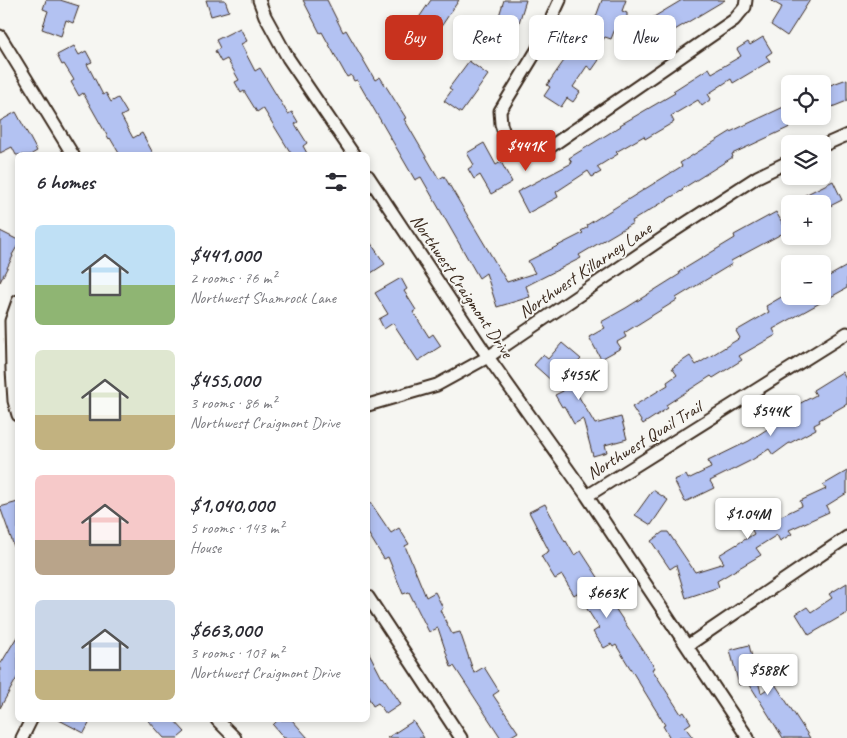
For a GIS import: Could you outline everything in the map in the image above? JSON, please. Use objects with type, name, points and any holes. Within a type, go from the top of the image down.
[{"type":"street","points":[[259,0],[265,16],[288,58],[352,152]]},
{"type":"street","points":[[560,0],[537,50],[500,111],[501,124],[505,136],[514,147],[525,151],[539,152],[550,147],[734,20],[746,7],[746,0]]},
{"type":"street","points":[[0,36],[71,152]]},
{"type":"street","points":[[831,142],[847,135]]},
{"type":"street","name":"Northwest Killarney Lane","points":[[370,404],[437,385],[488,357],[691,220],[757,177],[781,166]]},
{"type":"street","name":"Northwest Craigmont Drive","points":[[370,179],[488,357],[587,496],[748,738]]},
{"type":"street","points":[[15,310],[11,321],[15,404]]},
{"type":"street","name":"Northwest Quail Trail","points":[[587,496],[847,333]]},
{"type":"street","points":[[687,646],[847,537]]},
{"type":"street","points":[[370,600],[461,738]]},
{"type":"street","points":[[22,738],[30,722]]},
{"type":"street","points":[[219,722],[235,738]]},
{"type":"building","points":[[46,0],[60,0],[79,6],[73,23],[66,20],[61,36],[42,29],[48,11],[43,9]]},
{"type":"building","points":[[206,0],[225,0],[229,11],[211,16]]},
{"type":"building","points":[[303,0],[327,0],[343,32],[346,30],[375,80],[380,77],[406,118],[404,119],[439,179],[444,176],[507,282],[535,273],[528,261],[583,233],[581,231],[588,227],[587,225],[682,166],[680,163],[730,132],[781,108],[781,125],[790,125],[790,127],[732,154],[733,157],[632,221],[633,223],[579,255],[581,258],[526,286],[530,297],[497,307],[486,273],[479,278],[421,177],[415,180],[357,80],[354,81],[351,75],[347,77],[322,32],[320,33]]},
{"type":"building","points":[[431,0],[459,0],[443,24],[443,15],[421,15]]},
{"type":"building","points":[[504,0],[526,0],[519,23],[519,15],[499,15]]},
{"type":"building","points":[[602,0],[626,0],[622,11],[627,13],[627,15],[614,15],[614,32],[611,39],[605,37],[604,38],[604,15],[597,15]]},
{"type":"building","points":[[682,0],[725,0],[676,29],[676,15],[657,15]]},
{"type":"building","points":[[770,0],[810,0],[787,36],[771,25],[782,7]]},
{"type":"building","points":[[240,28],[247,41],[241,44],[255,71],[260,68],[288,114],[292,112],[298,122],[295,124],[307,143],[303,146],[306,152],[290,152],[263,108],[257,112],[244,91],[241,93],[235,82],[239,80],[227,59],[221,62],[215,51],[220,48],[216,40]]},
{"type":"building","points":[[763,37],[772,52],[766,56],[770,61],[733,83],[731,79],[708,94],[711,99],[702,106],[698,100],[671,116],[674,122],[645,139],[644,136],[616,152],[618,154],[597,167],[601,172],[592,177],[588,171],[556,192],[558,197],[528,213],[517,192],[572,163],[569,158],[675,93],[673,91],[709,68],[712,73],[741,56],[737,49],[748,42],[750,45]]},
{"type":"building","points":[[74,46],[79,55],[86,51],[92,62],[87,64],[103,95],[106,93],[111,102],[118,98],[127,113],[121,116],[133,138],[142,133],[152,152],[118,152],[83,93],[79,96],[71,82],[74,80],[57,55]]},
{"type":"building","points":[[564,60],[599,60],[592,70],[587,66],[573,87],[580,92],[573,102],[567,98],[561,107],[544,96],[550,87],[547,85]]},
{"type":"building","points":[[469,61],[488,75],[461,113],[444,101],[452,90],[449,88]]},
{"type":"building","points":[[847,79],[847,101],[831,107],[831,85]]},
{"type":"building","points":[[16,112],[37,151],[15,153],[12,147],[0,153],[0,121]]},
{"type":"building","points":[[484,143],[496,165],[501,162],[512,182],[491,194],[480,175],[474,179],[468,169],[474,165],[467,153]]},
{"type":"building","points":[[833,181],[842,200],[831,206],[831,195],[805,195],[825,185],[831,185]]},
{"type":"building","points":[[776,212],[781,221],[781,234],[731,261],[732,264],[624,333],[626,337],[617,342],[621,348],[601,359],[589,337],[605,328],[601,322],[680,274],[679,272],[735,238],[734,235]]},
{"type":"building","points":[[0,231],[15,238],[15,250],[0,282]]},
{"type":"building","points":[[370,242],[385,264],[370,274]]},
{"type":"building","points":[[847,266],[847,288],[831,297],[831,275]]},
{"type":"building","points":[[401,278],[407,289],[404,291],[416,310],[413,312],[429,337],[433,334],[441,346],[418,361],[393,323],[384,329],[379,319],[388,314],[375,293]]},
{"type":"building","points":[[781,297],[781,305],[816,305],[773,329],[776,335],[739,356],[742,360],[713,378],[711,376],[666,405],[668,408],[643,424],[632,407],[668,385],[667,382],[677,375],[672,368],[690,356],[696,365],[740,338],[736,331],[769,312],[766,306]]},
{"type":"building","points":[[562,343],[581,359],[566,375],[595,424],[621,417],[627,439],[605,445],[607,452],[593,456],[583,419],[574,424],[555,395],[563,391],[534,365],[543,355],[548,359]]},
{"type":"building","points":[[842,372],[847,381],[847,404],[819,420],[820,422],[814,425],[816,429],[788,444],[773,455],[769,449],[752,460],[710,481],[714,488],[685,502],[674,480],[686,475],[688,479],[711,468],[708,461],[749,441],[775,424],[796,414],[793,407],[816,395],[813,390]]},
{"type":"building","points":[[847,471],[847,493],[826,506],[829,512],[789,530],[792,534],[780,541],[777,535],[756,548],[761,555],[717,581],[719,587],[686,598],[676,565],[670,569],[651,541],[663,532],[668,532],[695,572],[724,563],[719,555],[754,534],[751,528],[757,525],[755,521],[763,515],[766,519],[778,512],[781,516],[802,506],[800,501],[826,489],[823,485]]},
{"type":"building","points":[[653,490],[668,500],[651,525],[635,515]]},
{"type":"building","points":[[370,502],[391,533],[399,528],[409,544],[405,546],[426,597],[435,592],[443,608],[440,610],[452,634],[460,632],[474,673],[484,667],[499,691],[493,695],[518,732],[508,738],[501,738],[454,666],[451,667],[438,628],[429,632],[409,592],[403,594],[388,557],[384,559],[370,536]]},
{"type":"building","points":[[15,503],[15,549],[0,507]]},
{"type":"building","points":[[545,504],[574,555],[581,551],[605,588],[607,586],[614,597],[609,599],[655,668],[652,669],[681,714],[684,712],[691,723],[685,727],[693,738],[670,738],[663,726],[665,725],[616,645],[613,647],[611,644],[604,648],[593,632],[599,628],[577,593],[574,595],[562,575],[555,579],[541,556],[549,551],[529,512]]},
{"type":"building","points":[[847,583],[847,613],[809,635],[796,614],[807,607],[811,612],[832,598],[829,594]]},
{"type":"building","points":[[15,640],[15,681],[0,708],[0,665]]},
{"type":"building","points":[[749,645],[761,693],[775,684],[810,738],[783,738],[748,682],[739,685],[730,650]]},
{"type":"building","points":[[370,655],[382,678],[401,704],[386,714],[378,703],[373,706],[370,701]]},
{"type":"building","points":[[413,721],[424,738],[387,738]]},
{"type":"building","points":[[63,722],[90,722],[84,733]]},
{"type":"building","points":[[150,722],[176,722],[185,732],[178,738],[164,738]]},
{"type":"building","points":[[276,722],[294,722],[308,738],[284,738],[273,725]]}]
